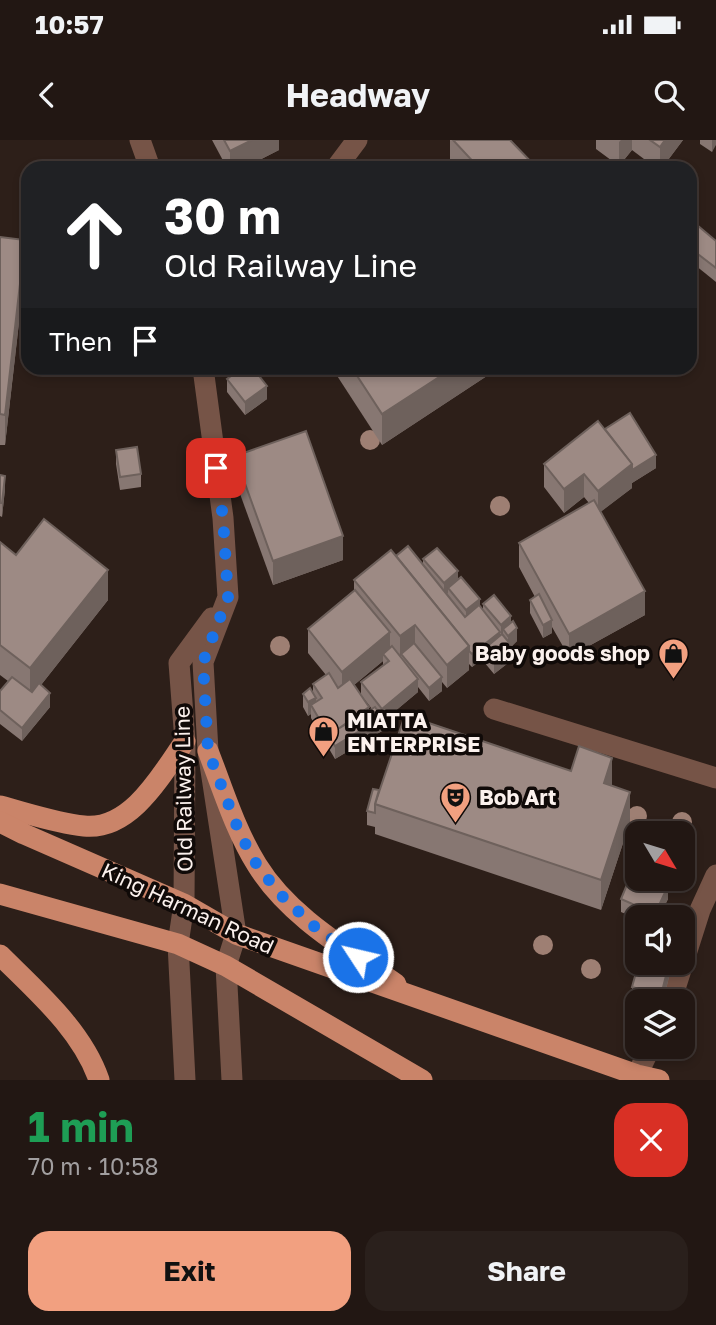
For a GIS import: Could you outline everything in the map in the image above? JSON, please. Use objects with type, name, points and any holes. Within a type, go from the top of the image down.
[{"type":"main road","points":[[0,806],[85,827],[113,822],[149,794],[186,741]]},
{"type":"main road","points":[[208,751],[240,834],[258,867],[283,897],[316,928],[421,1001]]},
{"type":"main road","name":"King Harman Road","points":[[0,822],[184,904],[236,934],[421,1001],[637,1075],[659,1080]]},
{"type":"main road","name":"King Harman Road","points":[[0,894],[178,944],[226,966],[417,1079]]},
{"type":"main road","points":[[0,955],[50,1005],[78,1039],[99,1080]]},
{"type":"street","points":[[140,140],[147,161]]},
{"type":"street","points":[[341,161],[357,140]]},
{"type":"street","name":"Old Railway Line","points":[[204,375],[223,518],[228,597],[203,662],[208,751],[236,934],[226,966],[232,1080]]},
{"type":"street","name":"Old Railway Line","points":[[185,1080],[178,944],[184,904],[186,741],[179,663],[228,597]]},
{"type":"street","points":[[494,709],[716,778]]},
{"type":"street","points":[[675,989],[700,910],[716,875]]},
{"type":"street","points":[[637,1075],[645,1059]]},
{"type":"building","points":[[224,140],[252,140],[230,151]]},
{"type":"building","points":[[453,140],[510,140],[530,161],[472,161]]},
{"type":"building","points":[[650,140],[665,140],[660,147]]},
{"type":"building","points":[[697,225],[716,241],[716,268],[697,253]]},
{"type":"building","points":[[0,237],[21,240],[21,275],[5,415],[0,414]]},
{"type":"building","points":[[232,375],[258,375],[267,386],[245,402],[227,379]]},
{"type":"building","points":[[357,375],[442,375],[382,414]]},
{"type":"building","points":[[630,413],[656,455],[632,470],[632,464],[605,429]]},
{"type":"building","points":[[598,421],[632,464],[598,491],[584,474],[564,489],[544,464]]},
{"type":"building","points":[[306,431],[343,536],[273,561],[235,456]]},
{"type":"building","points":[[137,447],[141,474],[120,477],[116,450]]},
{"type":"building","points":[[0,475],[5,476],[2,503],[0,503]]},
{"type":"building","points":[[594,500],[645,591],[569,634],[519,543]]},
{"type":"building","points":[[44,519],[108,570],[30,668],[0,645],[0,542],[16,555]]},
{"type":"building","points":[[408,546],[465,617],[479,605],[500,632],[472,654],[469,646],[396,556]]},
{"type":"building","points":[[437,548],[458,571],[444,583],[423,559]]},
{"type":"building","points":[[391,550],[469,646],[447,665],[415,625],[400,636],[354,580]]},
{"type":"building","points":[[461,577],[480,599],[466,610],[448,588]]},
{"type":"building","points":[[355,590],[390,632],[342,672],[308,629]]},
{"type":"building","points":[[539,594],[552,620],[543,625],[530,600]]},
{"type":"building","points":[[494,595],[511,616],[501,625],[483,604]]},
{"type":"building","points":[[513,621],[517,628],[508,636],[503,629]]},
{"type":"building","points":[[502,634],[512,646],[494,661],[484,649]]},
{"type":"building","points":[[414,643],[442,677],[429,688],[401,654]]},
{"type":"building","points":[[392,646],[418,679],[382,709],[361,682],[389,661],[383,654]]},
{"type":"building","points":[[329,673],[338,688],[350,679],[369,707],[338,729],[375,707],[382,717],[335,746],[311,705],[322,698],[313,684]]},
{"type":"building","points":[[12,677],[32,692],[39,683],[50,693],[22,728],[0,710],[0,691]]},
{"type":"building","points":[[310,688],[316,698],[308,702],[303,694]]},
{"type":"building","points":[[405,715],[571,771],[579,746],[612,758],[604,783],[630,792],[601,880],[375,804]]},
{"type":"building","points":[[373,789],[379,790],[375,813],[367,811]]},
{"type":"building","points":[[625,889],[666,891],[659,905],[635,905],[621,899]]},
{"type":"building","points":[[635,975],[666,975],[663,989],[632,987]]},
{"type":"place","name":"Baby goods shop","points":[[673,680]]},
{"type":"place","name":"MIATTA ENTERPRISE","points":[[324,759]]},
{"type":"place","name":"Bob Art","points":[[456,824]]},
{"type":"route","points":[[216,468],[223,518],[228,597],[203,662],[208,751],[240,834],[258,867],[283,897],[316,928],[358,957]]}]
